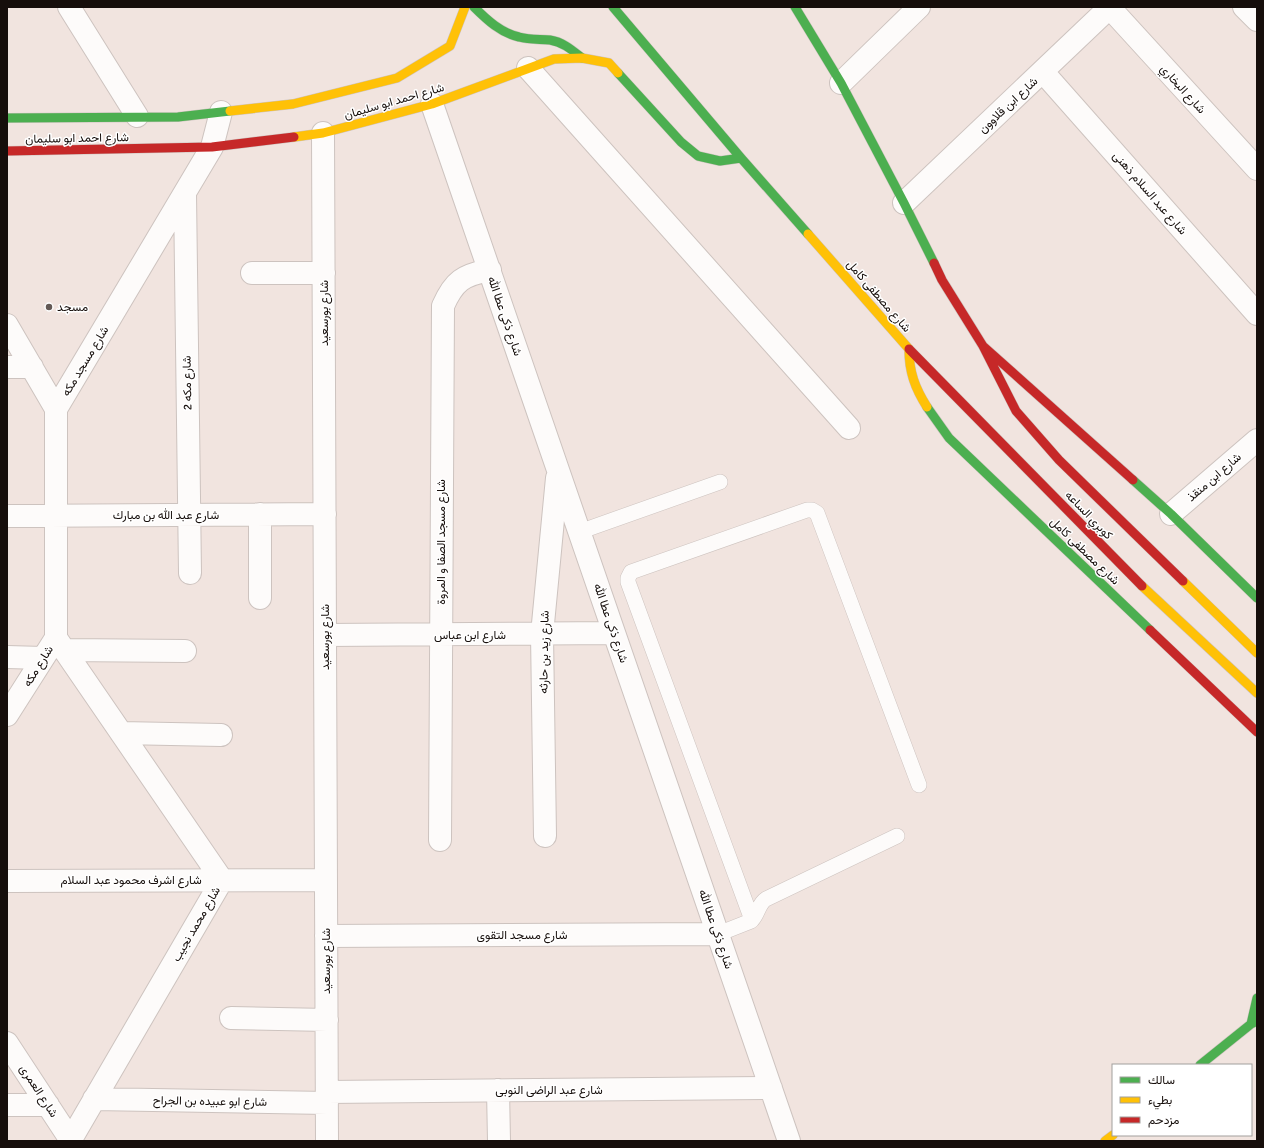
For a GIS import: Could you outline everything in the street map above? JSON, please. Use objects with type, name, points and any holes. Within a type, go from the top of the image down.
[{"type":"main road","name":"شارع احمد ابو سليمان","points":[[7,118],[136,116],[178,117],[293,104],[397,78],[450,46],[465,7]]},
{"type":"main road","points":[[474,7],[482,16],[502,32],[529,40],[553,41],[563,44],[582,58]]},
{"type":"main road","name":"شارع مصطفى كامل","points":[[613,7],[741,158],[909,349],[909,366],[918,392],[932,416],[949,438],[1257,732]]},
{"type":"main road","points":[[796,7],[841,83],[904,203],[942,280],[983,346],[1171,514],[1257,598]]},
{"type":"main road","name":"شارع احمد ابو سليمان","points":[[7,151],[212,147],[324,133],[432,104],[554,59],[582,58],[609,63],[681,142],[698,156],[720,161],[741,158]]},
{"type":"main road","name":"كوبري الساعه","points":[[983,346],[1016,411],[1059,460],[1257,653]]},
{"type":"main road","name":"كوبري الساعه","points":[[909,349],[1147,591],[1257,693]]},
{"type":"main road","points":[[1201,1064],[1254,1022],[1257,998]]},
{"type":"street","points":[[69,7],[136,116]]},
{"type":"street","points":[[841,83],[919,7]]},
{"type":"street","name":"شارع ابن قلاوون","points":[[904,203],[1110,7]]},
{"type":"street","name":"شارع البخاري","points":[[1110,7],[1257,170]]},
{"type":"street","points":[[1244,7],[1257,20]]},
{"type":"street","points":[[528,68],[849,428]]},
{"type":"street","name":"شارع عبد السلام ذهنى","points":[[1043,72],[1257,314]]},
{"type":"street","name":"شارع ذكى عطا الله","points":[[432,104],[789,1141]]},
{"type":"street","name":"شارع مسجد مكه","points":[[60,644],[56,516],[56,409],[212,147],[221,112]]},
{"type":"street","name":"شارع بورسعيد","points":[[324,133],[327,1141]]},
{"type":"street","name":"شارع مكه 2","points":[[185,194],[190,573]]},
{"type":"street","name":"شارع مسجد الصفا و المروة","points":[[440,840],[443,306],[450,292],[460,280],[474,273],[490,270]]},
{"type":"street","points":[[252,272],[324,273]]},
{"type":"street","points":[[7,325],[56,409]]},
{"type":"street","points":[[7,367],[32,367]]},
{"type":"street","name":"شارع ابن منقذ","points":[[1171,514],[1257,440]]},
{"type":"street","name":"شارع زيد بن حارثه","points":[[545,836],[542,634],[558,470]]},
{"type":"street","points":[[260,514],[260,598]]},
{"type":"street","name":"شارع عبد الله بن مبارك","points":[[7,516],[325,514]]},
{"type":"street","name":"شارع ابن عباس","points":[[325,635],[614,633]]},
{"type":"street","points":[[60,644],[185,651]]},
{"type":"street","name":"شارع مكه","points":[[7,715],[43,658],[60,644]]},
{"type":"street","name":"شارع محمد نجيب","points":[[60,644],[222,880],[70,1140]]},
{"type":"street","points":[[7,657],[43,658]]},
{"type":"street","points":[[121,733],[221,735]]},
{"type":"street","name":"شارع اشرف محمود عبد السلام","points":[[7,881],[326,880]]},
{"type":"street","name":"شارع مسجد التقوى","points":[[326,936],[718,934]]},
{"type":"street","points":[[231,1018],[327,1020]]},
{"type":"street","name":"شارع العمرى","points":[[7,1043],[70,1140]]},
{"type":"street","name":"شارع عبد الراضى النوبى","points":[[327,1097],[498,1090],[771,1088]]},
{"type":"street","points":[[498,1090],[499,1141]]},
{"type":"street","name":"شارع ابو عبيده بن الجراح","points":[[94,1099],[327,1097]]},
{"type":"street","points":[[7,1105],[48,1105]]},
{"type":"lane","points":[[579,532],[720,482]]},
{"type":"lane","points":[[752,920],[628,582],[631,572],[808,510],[815,511],[919,785]]},
{"type":"lane","points":[[718,934],[752,920],[761,904],[766,899],[897,836]]},
{"type":"traffic: fast","points":[[474,7],[489,21],[512,35],[523,38],[555,41],[567,47],[582,58]]},
{"type":"traffic: fast","points":[[613,7],[741,158],[808,234]]},
{"type":"traffic: fast","points":[[795,7],[841,83],[934,263]]},
{"type":"traffic: fast","points":[[618,73],[681,142],[698,156],[720,161],[741,158]]},
{"type":"traffic: fast","points":[[7,118],[178,117],[230,111]]},
{"type":"traffic: fast","points":[[927,407],[949,438],[1150,630]]},
{"type":"traffic: fast","points":[[1133,480],[1171,514],[1257,598]]},
{"type":"traffic: fast","points":[[1251,1024],[1257,998]]},
{"type":"traffic: fast","points":[[1201,1064],[1251,1024],[1257,1021]]},
{"type":"traffic: slow","points":[[230,111],[293,104],[397,78],[450,46],[465,7]]},
{"type":"traffic: slow","points":[[294,137],[323,133],[432,104],[554,59],[582,58],[609,63],[618,73]]},
{"type":"traffic: slow","points":[[808,234],[909,349],[910,365],[914,380],[927,407]]},
{"type":"traffic: slow","points":[[1183,581],[1257,653]]},
{"type":"traffic: slow","points":[[1142,586],[1257,693]]},
{"type":"traffic: slow","points":[[1105,1141],[1112,1136]]},
{"type":"traffic: jam","points":[[7,151],[212,147],[294,137]]},
{"type":"traffic: jam","points":[[934,263],[942,280],[983,346],[1133,480]]},
{"type":"traffic: jam","points":[[983,346],[1016,411],[1059,460],[1183,581]]},
{"type":"traffic: jam","points":[[909,349],[1142,586]]},
{"type":"traffic: jam","points":[[1150,630],[1257,732]]},
{"type":"place","name":"مسجد","points":[[49,307]]}]
